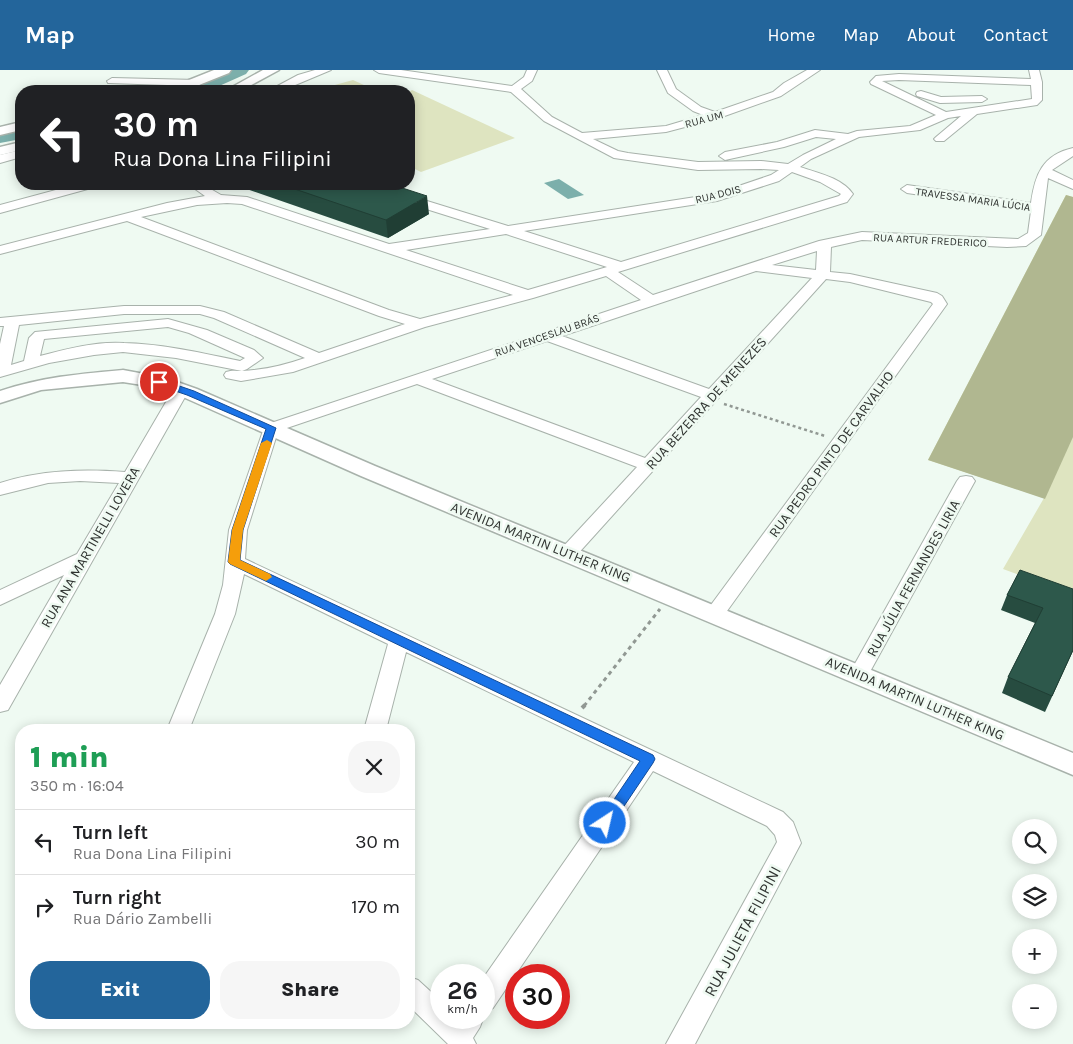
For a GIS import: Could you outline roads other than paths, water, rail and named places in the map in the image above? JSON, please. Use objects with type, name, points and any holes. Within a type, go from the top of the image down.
[{"type":"main road","points":[[191,85],[225,70]]},
{"type":"main road","points":[[243,85],[273,70]]},
{"type":"main road","points":[[0,131],[15,127]]},
{"type":"main road","points":[[0,150],[15,147]]},
{"type":"main road","name":"AVENIDA MARTIN LUTHER KING","points":[[0,397],[38,385],[102,377],[142,378],[181,390],[368,471],[715,613],[1073,764]]},
{"type":"street","points":[[285,85],[324,70]]},
{"type":"street","points":[[1,375],[66,360],[132,356],[241,376],[288,369],[420,324],[528,296],[843,199],[847,194],[843,188],[824,179],[791,168],[761,165],[698,166],[647,161],[614,154],[548,119],[514,89],[379,70]]},
{"type":"street","points":[[514,89],[526,82],[531,76],[532,70]]},
{"type":"street","points":[[662,70],[672,91],[697,109],[715,116]]},
{"type":"street","name":"RUA UM","points":[[583,136],[666,128],[715,116],[777,94],[788,85],[815,70]]},
{"type":"street","points":[[944,115],[875,82],[880,78],[899,76],[1036,82]]},
{"type":"street","points":[[112,81],[197,83]]},
{"type":"street","points":[[1016,93],[928,87],[920,90],[920,94],[940,100],[974,100],[1016,93],[1036,82]]},
{"type":"street","name":"RUA DOIS","points":[[379,190],[507,230],[717,197],[774,178],[807,157],[846,137],[866,132],[920,127],[944,115],[1029,105],[1037,100],[1036,82]]},
{"type":"street","points":[[940,139],[973,112]]},
{"type":"street","points":[[725,156],[780,145],[815,133],[846,137]]},
{"type":"street","points":[[1039,208],[1041,181],[1044,171],[1053,162],[1073,151]]},
{"type":"street","points":[[0,159],[15,155]]},
{"type":"street","points":[[1044,171],[1073,185]]},
{"type":"street","name":"TRAVESSA MARIA LÚCIA","points":[[907,189],[1039,208]]},
{"type":"street","points":[[0,209],[69,190]]},
{"type":"street","points":[[204,190],[217,198]]},
{"type":"street","points":[[0,250],[169,205],[217,198],[243,200],[528,296]]},
{"type":"street","name":"RUA ARTUR FREDERICO","points":[[824,244],[862,236],[1014,243],[1028,240],[1034,235],[1039,208]]},
{"type":"street","points":[[128,217],[420,324]]},
{"type":"street","points":[[387,249],[507,230],[615,269],[651,300]]},
{"type":"street","points":[[678,236],[693,245]]},
{"type":"street","points":[[752,267],[823,274],[824,244]]},
{"type":"street","name":"RUA VENCESLAU BRÁS","points":[[271,428],[824,244]]},
{"type":"street","name":"RUA PEDRO PINTO DE CARVALHO","points":[[715,613],[940,304],[937,298],[932,296],[823,274]]},
{"type":"street","name":"RUA BEZERRA DE MENEZES","points":[[568,553],[712,398],[823,274]]},
{"type":"street","points":[[1,375],[6,321],[124,310],[200,310],[219,315],[320,359]]},
{"type":"street","points":[[1,375],[31,364],[94,350],[123,348],[176,353],[242,366],[256,358],[250,353],[202,332],[168,323],[40,335],[36,338],[31,364]]},
{"type":"street","points":[[546,335],[712,398]]},
{"type":"street","points":[[417,380],[649,466]]},
{"type":"street","name":"RUA ANA MARTINELLI LOVERA","points":[[0,704],[181,390]]},
{"type":"street","points":[[180,724],[225,614],[234,585],[234,562],[238,530],[271,428]]},
{"type":"street","points":[[0,489],[32,478],[55,475],[90,474],[130,478]]},
{"type":"street","name":"RUA JÚLIA FERNANDES LIRIA","points":[[859,674],[966,481]]},
{"type":"street","points":[[0,598],[83,559]]},
{"type":"street","points":[[234,562],[649,759],[495,983]]},
{"type":"street","points":[[377,724],[399,640]]},
{"type":"street","name":"RUA JULIETA FILIPINI","points":[[649,759],[775,819],[786,831],[789,842],[680,1044]]},
{"type":"street","points":[[415,994],[464,1032]]},
{"type":"water","points":[[559,179],[584,195],[568,199],[544,183]]},
{"type":"waterway","points":[[206,85],[240,70]]},
{"type":"waterway","points":[[0,137],[15,134]]}]
